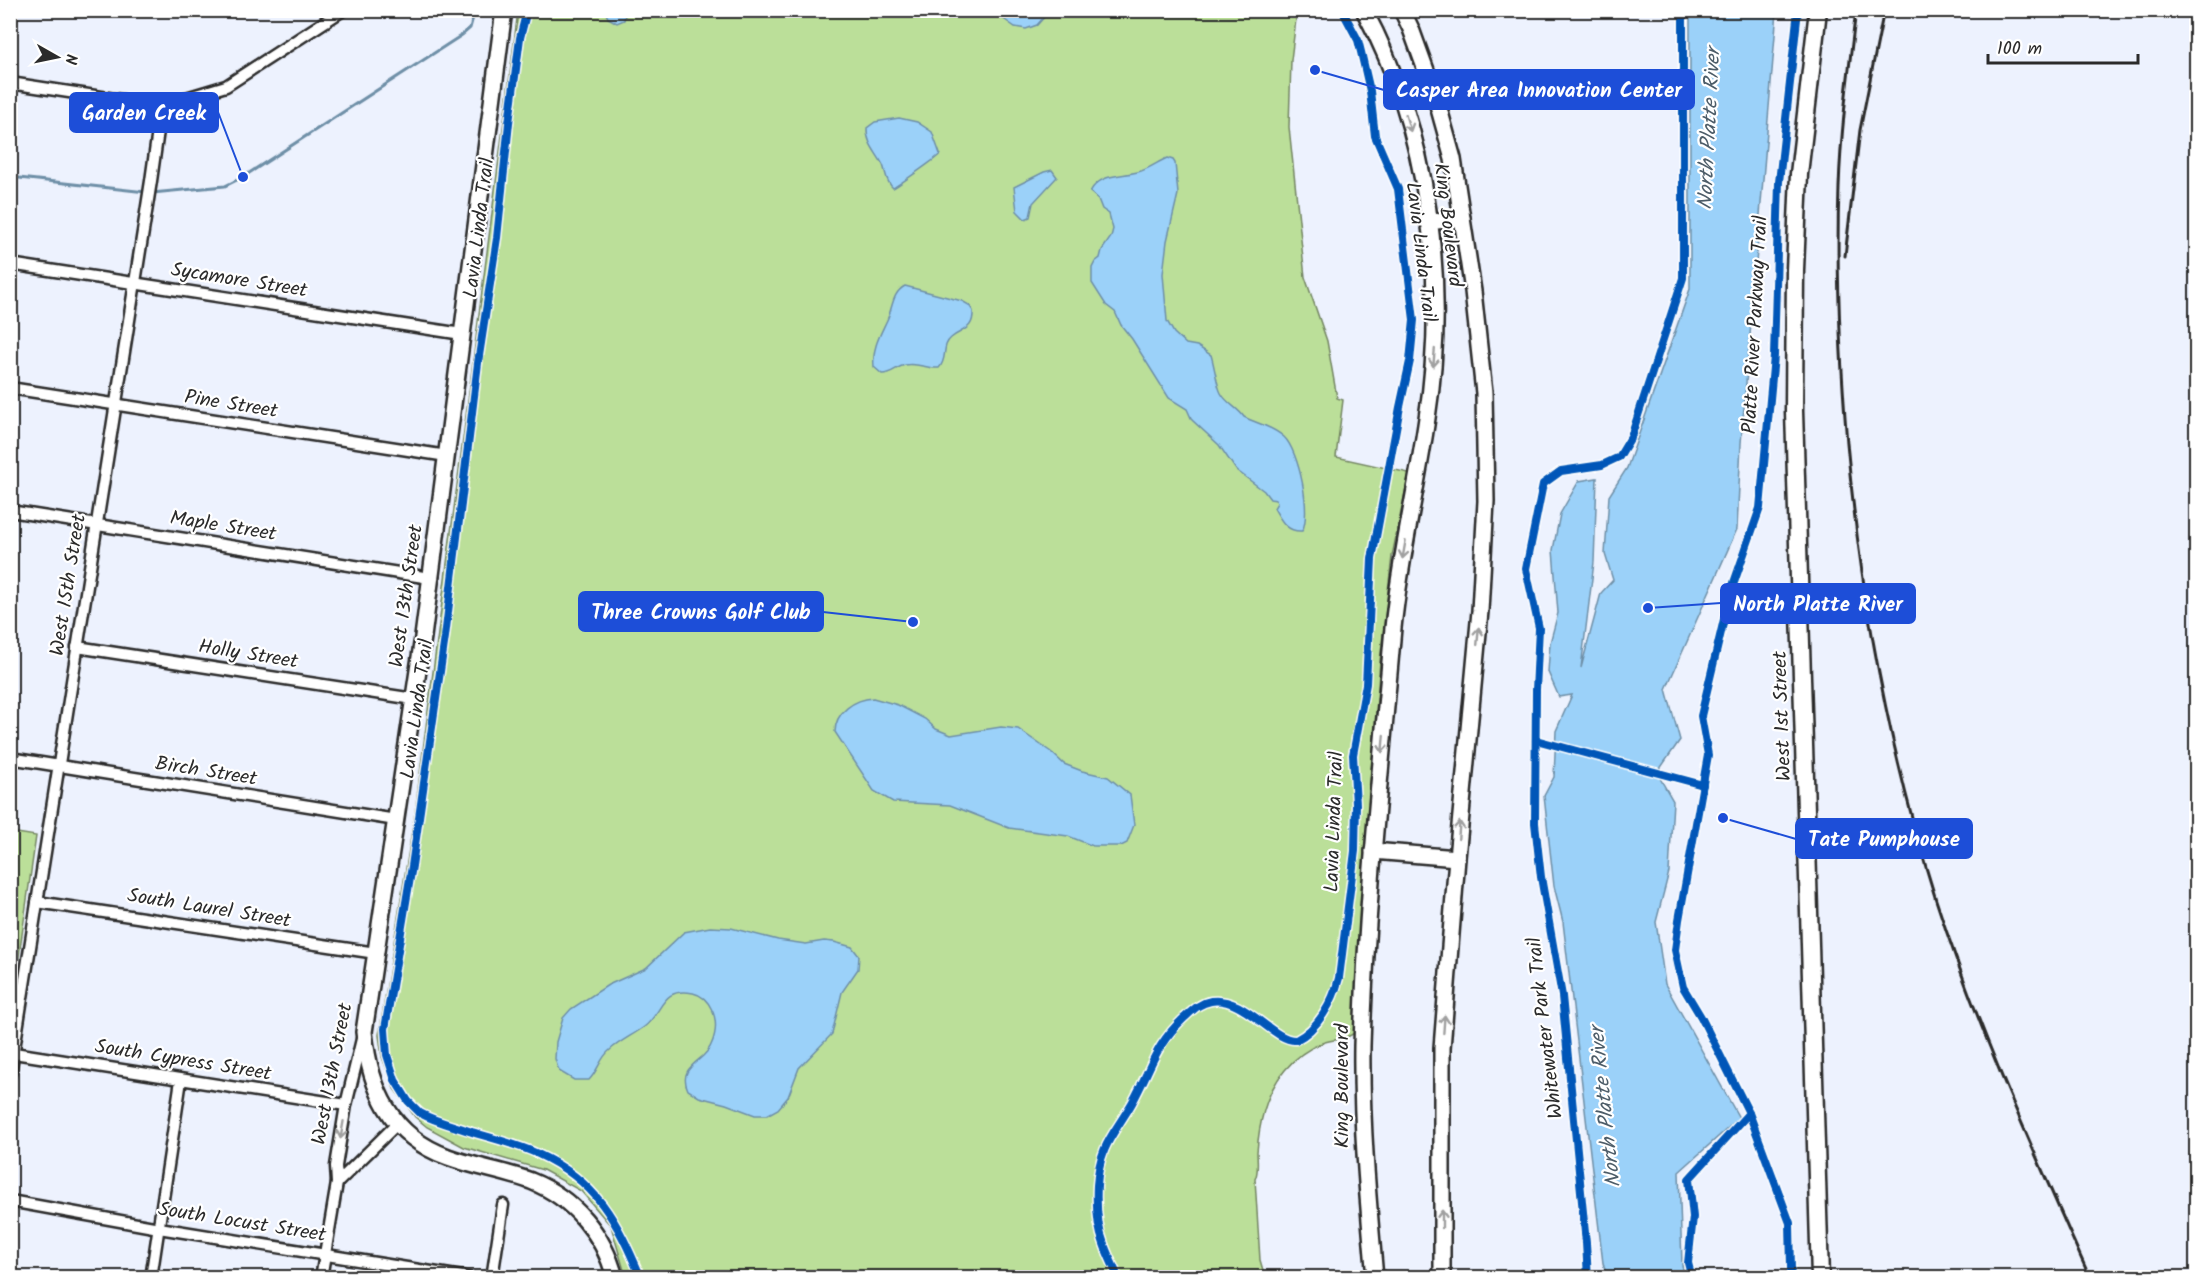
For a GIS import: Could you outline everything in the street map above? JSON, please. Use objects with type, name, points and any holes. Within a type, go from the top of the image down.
[{"type":"main road","name":"West 1st Street","points":[[1818,10],[1799,174],[1795,270],[1794,411],[1820,1278]]},
{"type":"street","points":[[10,83],[128,101],[162,102],[213,91],[226,86],[343,10]]},
{"type":"street","name":"West 13th Street","points":[[321,1278],[337,1183],[336,1166],[346,1105],[364,1032],[414,699],[504,10]]},
{"type":"street","name":"King Boulevard","points":[[1364,10],[1396,86],[1411,132],[1423,184],[1434,264],[1436,309],[1428,416],[1396,600],[1373,852],[1362,1047],[1364,1159],[1375,1278]]},
{"type":"street","name":"King Boulevard","points":[[1402,10],[1436,98],[1453,159],[1473,291],[1484,393],[1486,501],[1480,611],[1442,1048],[1442,1278]]},
{"type":"street","name":"West 15th Street","points":[[10,1074],[152,181],[162,102]]},
{"type":"street","points":[[1428,222],[1462,218]]},
{"type":"street","name":"Sycamore Street","points":[[10,264],[462,334]]},
{"type":"street","name":"Pine Street","points":[[10,388],[447,456]]},
{"type":"street","name":"Maple Street","points":[[10,511],[430,578]]},
{"type":"street","name":"Holly Street","points":[[77,646],[414,699]]},
{"type":"street","name":"Birch Street","points":[[10,758],[396,820]]},
{"type":"street","points":[[1373,852],[1457,858]]},
{"type":"street","name":"South Laurel Street","points":[[37,902],[375,953]]},
{"type":"street","points":[[364,1032],[367,1056],[375,1086],[397,1124],[421,1143],[447,1157],[531,1181],[557,1194],[580,1214],[600,1239],[612,1264],[615,1278]]},
{"type":"street","name":"South Cypress Street","points":[[14,1053],[346,1105]]},
{"type":"street","points":[[151,1278],[181,1080]]},
{"type":"street","points":[[337,1183],[397,1124]]},
{"type":"street","name":"South Locust Street","points":[[10,1202],[469,1278]]},
{"type":"street","points":[[492,1278],[503,1205]]},
{"type":"green space","points":[[518,11],[1297,11],[1291,60],[1289,127],[1305,277],[1327,341],[1337,398],[1343,400],[1336,457],[1409,473],[1392,556],[1380,661],[1363,874],[1356,1031],[1345,1038],[1322,1043],[1302,1054],[1278,1079],[1268,1098],[1260,1130],[1255,1179],[1260,1260],[1265,1277],[626,1277],[611,1226],[581,1191],[543,1170],[464,1147],[427,1127],[415,1117],[394,1089],[382,1057],[379,1035],[415,812]]},
{"type":"green space","points":[[10,832],[36,836],[11,1012]]},
{"type":"water","points":[[998,10],[1062,11],[1046,15],[1037,25],[1026,29],[1015,27],[999,16]]},
{"type":"water","points":[[605,11],[626,11],[624,20],[617,23],[608,18]]},
{"type":"water","points":[[1690,11],[1777,11],[1741,443],[1737,529],[1666,689],[1680,740],[1657,773],[1673,801],[1669,872],[1656,922],[1665,984],[1739,1118],[1679,1172],[1682,1265],[1685,1277],[1607,1277],[1603,1263],[1563,922],[1554,886],[1544,796],[1554,777],[1556,731],[1572,695],[1559,697],[1548,672],[1550,643],[1558,613],[1553,550],[1560,514],[1579,481],[1597,478],[1594,562],[1581,668],[1601,593],[1613,580],[1605,554],[1609,496],[1627,468],[1690,289]]},
{"type":"water","points":[[899,118],[917,122],[932,132],[940,154],[893,188],[870,143],[867,128],[875,122]]},
{"type":"water","points":[[1167,158],[1175,163],[1178,194],[1167,241],[1163,274],[1167,321],[1174,333],[1186,344],[1197,346],[1211,355],[1223,397],[1244,417],[1275,430],[1289,444],[1299,468],[1305,497],[1305,523],[1302,531],[1292,530],[1285,524],[1274,508],[1276,500],[1270,499],[1264,491],[1236,470],[1219,445],[1192,420],[1187,409],[1169,398],[1121,325],[1115,312],[1106,305],[1092,283],[1092,268],[1100,258],[1113,229],[1109,214],[1102,209],[1098,199],[1090,192],[1094,186],[1106,178],[1141,171]]},
{"type":"water","points":[[1052,170],[1057,177],[1033,203],[1030,217],[1025,219],[1017,211],[1014,187]]},
{"type":"water","points":[[905,286],[962,301],[973,311],[973,318],[966,329],[948,341],[939,368],[909,364],[882,374],[874,367],[875,348],[895,296]]},
{"type":"water","points":[[873,698],[898,705],[925,719],[936,729],[951,735],[1001,727],[1018,729],[1064,764],[1108,777],[1130,795],[1134,825],[1127,843],[1121,846],[1093,846],[1068,836],[1009,828],[950,805],[893,802],[874,791],[835,732],[838,718],[847,708],[859,701]]},
{"type":"water","points":[[710,927],[731,928],[778,940],[806,944],[834,942],[852,947],[859,956],[858,969],[842,992],[832,1034],[799,1068],[788,1097],[778,1109],[767,1115],[755,1115],[699,1097],[688,1090],[686,1074],[707,1051],[715,1034],[714,1016],[709,1004],[702,997],[693,993],[675,993],[668,997],[644,1027],[607,1053],[589,1080],[574,1080],[559,1071],[555,1059],[556,1042],[563,1018],[571,1009],[608,985],[646,968],[684,932]]},
{"type":"waterway","points":[[152,193],[225,186],[243,177],[462,35],[470,28],[475,10]]},
{"type":"waterway","points":[[10,177],[146,192]]},
{"type":"railway","points":[[1856,10],[1840,165],[1839,315],[1853,501],[1879,674],[1904,788],[1952,948],[2008,1091],[2090,1278]]},
{"type":"railway","points":[[1845,256],[1860,130],[1884,10]]},
{"type":"cycle path","name":"Lavia Linda Trail","points":[[527,10],[520,38],[497,238],[478,363],[445,637],[412,866],[385,1029],[387,1055],[395,1080],[408,1101],[420,1113],[530,1150],[576,1177],[603,1205],[623,1238],[641,1278]]},
{"type":"cycle path","name":"Lavia Linda Trail","points":[[1118,1278],[1098,1223],[1097,1185],[1101,1160],[1104,1150],[1166,1038],[1193,1010],[1211,1001],[1223,1001],[1247,1011],[1277,1034],[1296,1040],[1311,1029],[1324,1014],[1339,978],[1355,851],[1356,804],[1353,755],[1366,684],[1372,559],[1410,361],[1414,320],[1398,189],[1375,136],[1370,91],[1358,40],[1342,10]]},
{"type":"cycle path","name":"Whitewater Park Trail","points":[[1588,1278],[1562,996],[1541,877],[1535,823],[1539,628],[1526,569],[1543,484],[1561,471],[1602,465],[1619,457],[1631,437],[1683,278],[1683,10]]},
{"type":"cycle path","name":"Platte River Parkway Trail","points":[[1692,1278],[1688,1263],[1693,1217],[1689,1179],[1749,1113],[1701,1017],[1683,987],[1675,950],[1708,755],[1701,716],[1730,594],[1760,508],[1774,356],[1779,182],[1798,10]]},
{"type":"cycle path","points":[[1536,740],[1703,785]]},
{"type":"cycle path","points":[[1749,1113],[1790,1223],[1791,1269],[1789,1278]]},
{"type":"place","name":"Casper Area Innovation Center","points":[[1315,70]]},
{"type":"place","name":"Garden Creek","points":[[243,177]]},
{"type":"place","name":"North Platte River","points":[[1648,608]]},
{"type":"place","name":"Three Crowns Golf Club","points":[[913,622]]},
{"type":"place","name":"Tate Pumphouse","points":[[1723,818]]}]
